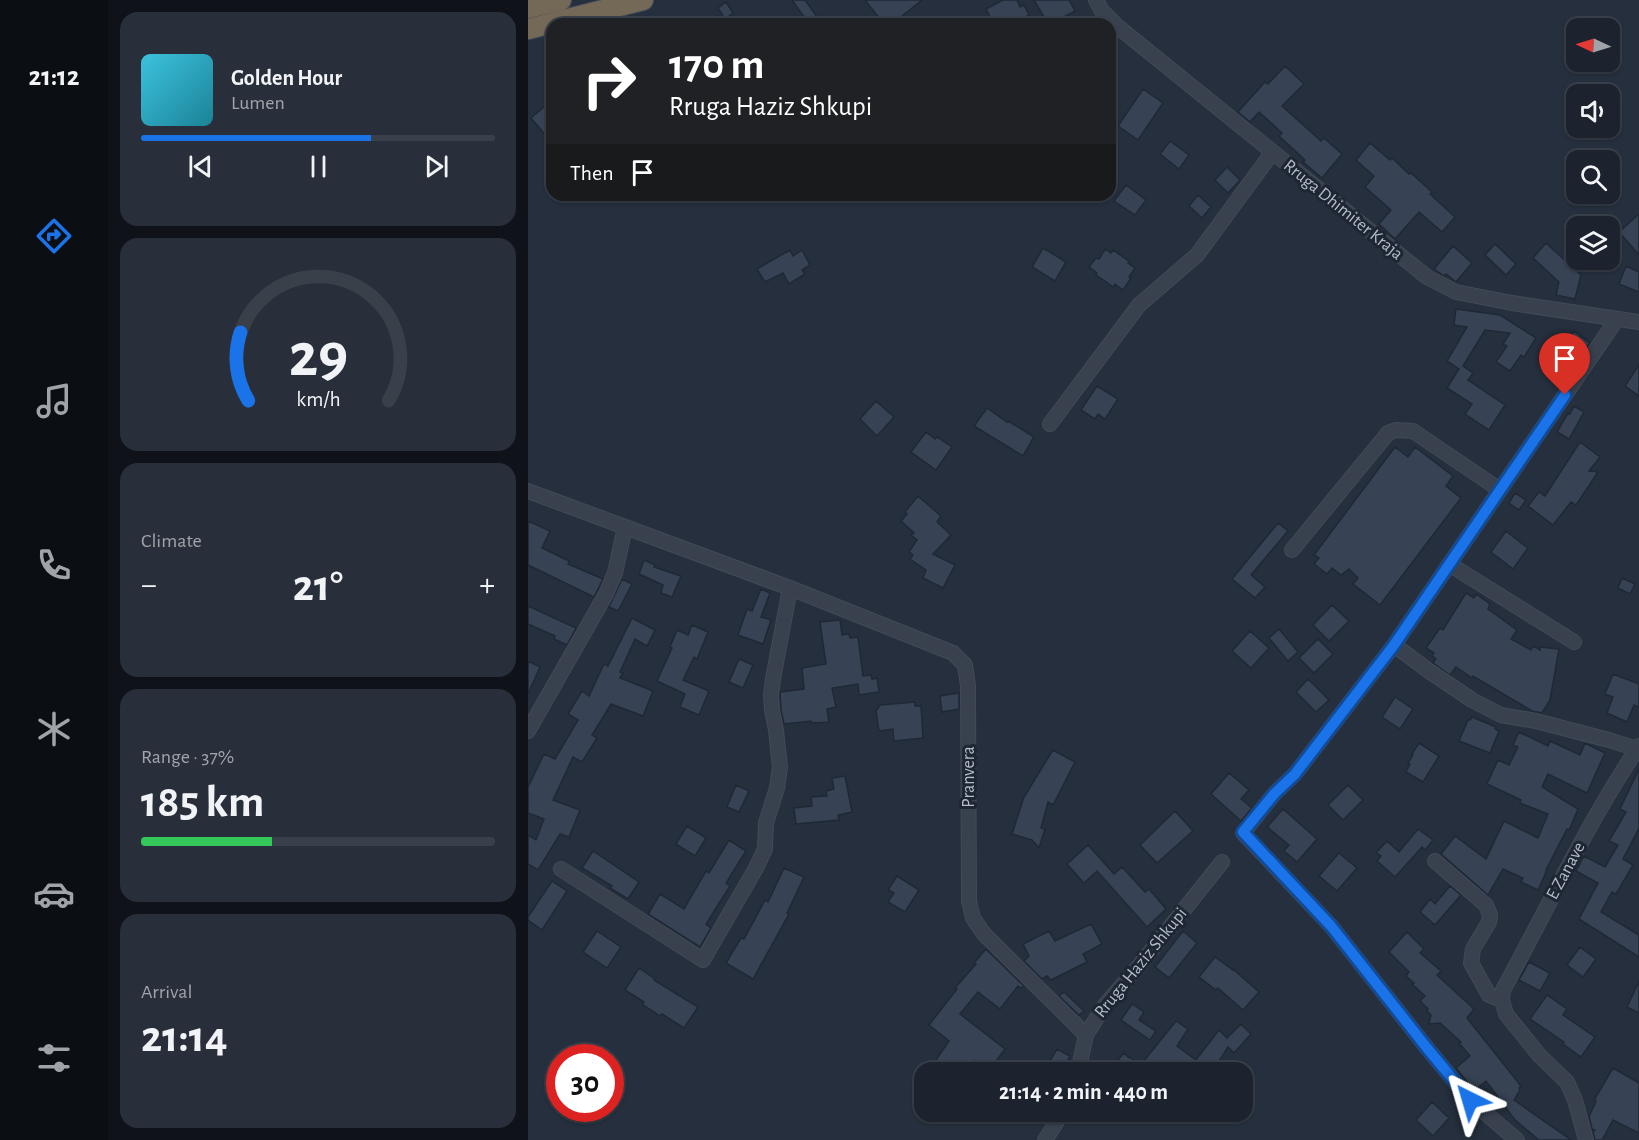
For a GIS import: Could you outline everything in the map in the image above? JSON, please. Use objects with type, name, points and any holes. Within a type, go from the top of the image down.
[{"type":"highway","points":[[528,8],[561,0]]},
{"type":"highway","points":[[569,18],[643,0]]},
{"type":"highway","points":[[528,28],[546,24]]},
{"type":"street","name":"Rruga Dhimiter Kraja","points":[[1096,0],[1109,18]]},
{"type":"street","name":"Rruga Dhimiter Kraja","points":[[1116,26],[1427,278],[1456,292],[1639,322]]},
{"type":"street","points":[[1050,424],[1139,305],[1197,255],[1272,153]]},
{"type":"street","points":[[1517,1140],[1470,1100],[1331,926],[1243,832],[1275,793],[1295,774],[1394,645],[1617,319]]},
{"type":"street","points":[[1292,550],[1388,433],[1396,430],[1413,430],[1500,490]]},
{"type":"street","name":"Pranvera","points":[[528,491],[790,588],[953,653],[965,665],[968,686],[969,901],[973,918],[984,934],[1086,1035]]},
{"type":"street","points":[[528,731],[606,594],[615,573],[625,528]]},
{"type":"street","points":[[1449,564],[1574,642]]},
{"type":"street","points":[[561,869],[703,960],[765,849],[766,823],[777,788],[780,767],[771,695],[790,588]]},
{"type":"street","points":[[1394,645],[1472,700],[1501,715],[1536,721],[1638,748]]},
{"type":"street","name":"E Zanave","points":[[1502,1000],[1503,990],[1566,870],[1606,796],[1638,748]]},
{"type":"street","points":[[1435,861],[1486,905],[1490,915],[1489,922],[1473,949],[1472,963],[1489,995],[1502,1000],[1506,1014],[1539,1055],[1567,1082],[1575,1100],[1586,1140]]},
{"type":"street","name":"Rruga Haziz Shkupi","points":[[1080,1062],[1086,1035],[1105,1005],[1222,862]]},
{"type":"street","points":[[1045,1140],[1057,1122]]},
{"type":"building","points":[[792,0],[805,0],[818,18],[805,18]]},
{"type":"building","points":[[865,0],[922,0],[900,18],[879,18]]},
{"type":"building","points":[[1003,0],[1017,0],[1020,7],[1024,5],[1029,15],[1023,18],[991,18],[986,9]]},
{"type":"building","points":[[1034,0],[1069,0],[1075,11],[1062,18],[1044,18]]},
{"type":"building","points":[[726,2],[733,13],[724,18],[718,8]]},
{"type":"building","points":[[1285,66],[1304,84],[1282,106],[1321,141],[1324,138],[1342,154],[1322,178],[1303,162],[1305,160],[1279,136],[1282,133],[1259,112],[1250,122],[1238,112],[1265,82],[1268,84]]},
{"type":"building","points":[[1143,89],[1163,103],[1138,140],[1118,126]]},
{"type":"building","points":[[546,105],[546,136],[531,118]]},
{"type":"building","points":[[1170,141],[1189,155],[1179,169],[1160,154]]},
{"type":"building","points":[[1370,143],[1390,160],[1392,158],[1409,174],[1411,173],[1455,217],[1442,232],[1419,212],[1395,239],[1379,224],[1391,210],[1365,187],[1374,176],[1356,160]]},
{"type":"building","points":[[1227,167],[1240,180],[1228,193],[1215,180]]},
{"type":"building","points":[[1126,185],[1146,200],[1135,215],[1114,201]]},
{"type":"building","points":[[1198,195],[1211,207],[1202,218],[1189,206]]},
{"type":"building","points":[[1639,214],[1639,255],[1620,233]]},
{"type":"building","points":[[1546,243],[1566,261],[1566,270],[1576,270],[1581,275],[1575,299],[1556,295],[1559,282],[1533,258]]},
{"type":"building","points":[[1495,244],[1516,264],[1506,275],[1485,255]]},
{"type":"building","points":[[1453,246],[1472,263],[1456,282],[1446,274],[1444,276],[1434,269]]},
{"type":"building","points":[[1043,248],[1066,262],[1055,281],[1032,267]]},
{"type":"building","points":[[1105,249],[1111,253],[1113,250],[1135,268],[1123,290],[1115,284],[1113,287],[1089,267],[1096,258],[1099,259]]},
{"type":"building","points":[[790,250],[793,256],[802,250],[810,265],[802,270],[805,274],[789,284],[783,273],[765,282],[757,269]]},
{"type":"building","points":[[1626,266],[1639,272],[1639,292],[1619,284]]},
{"type":"building","points":[[1456,309],[1500,315],[1536,338],[1524,357],[1521,355],[1510,371],[1496,362],[1507,346],[1503,344],[1510,333],[1485,330],[1463,366],[1473,373],[1468,380],[1505,405],[1489,430],[1465,414],[1472,404],[1447,388],[1459,369],[1447,361],[1467,327],[1454,325]]},
{"type":"building","points":[[1574,331],[1590,343],[1576,363],[1560,351]]},
{"type":"building","points":[[1639,365],[1639,396],[1625,386]]},
{"type":"building","points":[[1097,386],[1118,399],[1105,419],[1098,414],[1095,419],[1081,410]]},
{"type":"building","points":[[876,401],[894,417],[877,436],[860,419]]},
{"type":"building","points":[[1574,406],[1584,412],[1569,439],[1557,432]]},
{"type":"building","points":[[987,408],[1034,437],[1023,456],[974,426]]},
{"type":"building","points":[[926,432],[952,447],[936,470],[911,452]]},
{"type":"building","points":[[1580,442],[1600,457],[1589,471],[1598,472],[1576,505],[1571,502],[1553,525],[1528,506],[1539,492],[1545,496]]},
{"type":"building","points":[[1395,447],[1408,457],[1415,447],[1453,476],[1446,486],[1461,498],[1380,605],[1353,584],[1358,578],[1349,569],[1341,575],[1332,568],[1327,574],[1314,564],[1319,558],[1314,555]]},
{"type":"building","points":[[1515,493],[1526,500],[1519,510],[1509,503]]},
{"type":"building","points":[[918,496],[941,516],[937,522],[951,535],[933,554],[955,565],[943,588],[923,578],[926,570],[910,559],[913,555],[909,552],[917,540],[911,535],[914,533],[901,521]]},
{"type":"building","points":[[528,521],[550,531],[542,548],[569,561],[568,564],[603,579],[594,597],[528,565]]},
{"type":"building","points":[[1278,523],[1288,531],[1251,575],[1265,587],[1255,598],[1232,579]]},
{"type":"building","points":[[1506,531],[1528,548],[1513,569],[1491,552]]},
{"type":"building","points":[[644,560],[655,565],[654,567],[681,576],[672,597],[661,593],[663,585],[639,574]]},
{"type":"building","points":[[1622,578],[1635,584],[1630,594],[1618,588]]},
{"type":"building","points":[[622,579],[632,584],[618,611],[609,607]]},
{"type":"building","points":[[761,589],[770,593],[761,617],[771,620],[763,644],[738,635],[747,609],[752,611]]},
{"type":"building","points":[[1466,593],[1474,598],[1476,594],[1490,604],[1488,609],[1517,630],[1511,639],[1531,650],[1533,646],[1540,650],[1540,647],[1559,649],[1550,700],[1542,713],[1532,711],[1456,667],[1450,675],[1433,663],[1436,659],[1432,656],[1434,653],[1426,648],[1440,628],[1443,630]]},
{"type":"building","points":[[1332,605],[1349,621],[1329,641],[1313,625]]},
{"type":"building","points":[[528,606],[576,628],[567,645],[554,639],[555,636],[528,624]]},
{"type":"building","points":[[632,618],[655,630],[647,646],[635,639],[620,672],[623,673],[620,678],[653,691],[643,716],[611,704],[592,735],[597,738],[582,762],[573,757],[553,800],[580,810],[569,837],[560,834],[538,870],[528,864],[528,835],[536,840],[544,819],[528,813],[528,787],[544,754],[555,759],[578,720],[568,714],[582,691],[589,696],[604,664],[608,666]]},
{"type":"building","points":[[840,620],[842,635],[849,634],[850,638],[858,637],[863,676],[871,675],[872,679],[877,678],[879,692],[859,695],[858,684],[832,688],[836,707],[827,709],[829,722],[784,724],[780,692],[804,689],[802,668],[826,664],[820,622]]},
{"type":"building","points":[[692,625],[708,632],[697,659],[694,657],[683,680],[709,691],[699,715],[680,707],[685,694],[657,681],[672,648],[670,647],[677,630],[688,635]]},
{"type":"building","points":[[1279,629],[1298,652],[1288,661],[1269,638]]},
{"type":"building","points":[[1250,631],[1269,648],[1251,668],[1232,651]]},
{"type":"building","points":[[1318,639],[1333,654],[1314,673],[1299,658]]},
{"type":"building","points":[[739,659],[753,665],[743,688],[729,682]]},
{"type":"building","points":[[528,661],[540,667],[528,694]]},
{"type":"building","points":[[1613,674],[1639,684],[1639,707],[1634,705],[1627,722],[1607,713],[1613,697],[1605,694]]},
{"type":"building","points":[[1308,679],[1329,700],[1316,712],[1296,692]]},
{"type":"building","points":[[959,693],[959,709],[942,712],[940,696]]},
{"type":"building","points":[[1395,697],[1413,709],[1400,729],[1382,717]]},
{"type":"building","points":[[915,702],[915,706],[921,706],[923,738],[894,741],[893,729],[879,731],[876,711],[880,705]]},
{"type":"building","points":[[1472,717],[1496,727],[1495,729],[1499,731],[1490,753],[1459,741],[1468,720]]},
{"type":"building","points":[[1519,732],[1548,746],[1550,741],[1580,755],[1585,743],[1605,753],[1587,793],[1548,774],[1542,787],[1578,809],[1538,890],[1521,882],[1523,878],[1503,869],[1488,895],[1441,854],[1455,836],[1486,859],[1504,821],[1538,838],[1548,814],[1520,803],[1521,800],[1487,784],[1498,760],[1509,765],[1518,747],[1513,745]]},
{"type":"building","points":[[1419,743],[1439,756],[1423,782],[1406,772],[1412,754]]},
{"type":"building","points":[[1053,750],[1075,762],[1053,805],[1048,802],[1041,828],[1045,829],[1039,848],[1032,840],[1012,834],[1024,797]]},
{"type":"building","points":[[1639,769],[1639,828],[1623,859],[1633,865],[1616,894],[1612,892],[1601,912],[1639,935],[1639,957],[1579,919],[1598,883],[1576,871],[1584,856],[1605,867],[1618,845],[1609,841],[1626,812],[1620,809]]},
{"type":"building","points":[[1229,773],[1249,790],[1241,799],[1252,808],[1241,821],[1211,794]]},
{"type":"building","points":[[845,776],[852,812],[838,815],[839,820],[796,824],[794,808],[812,806],[811,797],[827,796],[826,791],[834,789],[832,778]]},
{"type":"building","points":[[736,785],[749,791],[739,812],[727,807]]},
{"type":"building","points":[[1348,785],[1363,800],[1343,820],[1328,805]]},
{"type":"building","points":[[1283,809],[1317,839],[1297,862],[1284,851],[1289,845],[1267,827]]},
{"type":"building","points":[[1175,811],[1193,831],[1157,863],[1140,845]]},
{"type":"building","points":[[687,826],[706,838],[695,856],[676,844]]},
{"type":"building","points":[[1418,829],[1433,840],[1425,850],[1422,847],[1395,877],[1377,861],[1381,856],[1376,853],[1387,841],[1399,852]]},
{"type":"building","points":[[729,840],[746,851],[726,883],[730,886],[706,924],[711,928],[700,947],[648,914],[660,894],[684,909],[706,871],[709,873]]},
{"type":"building","points":[[1088,845],[1114,874],[1122,867],[1145,892],[1149,889],[1166,909],[1147,927],[1097,871],[1084,883],[1067,864]]},
{"type":"building","points":[[593,851],[639,882],[628,899],[610,888],[612,886],[582,868]]},
{"type":"building","points":[[1339,853],[1357,868],[1337,891],[1319,876]]},
{"type":"building","points":[[784,868],[804,877],[787,913],[789,914],[753,979],[726,963],[741,938],[744,939],[765,900],[768,902]]},
{"type":"building","points":[[897,876],[919,890],[905,912],[888,902],[894,893],[888,890]]},
{"type":"building","points":[[552,881],[567,891],[542,930],[528,920],[528,917]]},
{"type":"building","points":[[1450,886],[1461,895],[1435,925],[1420,912],[1430,899],[1435,904]]},
{"type":"building","points":[[1091,924],[1102,944],[1083,954],[1087,962],[1051,980],[1047,976],[1042,979],[1024,961],[1029,956],[1023,944],[1049,931],[1055,941]]},
{"type":"building","points":[[597,931],[621,947],[607,968],[583,952]]},
{"type":"building","points":[[1183,931],[1197,943],[1169,978],[1155,967]]},
{"type":"building","points":[[1407,932],[1424,949],[1420,953],[1441,971],[1437,975],[1474,1009],[1467,1018],[1521,1086],[1514,1100],[1571,1140],[1539,1140],[1515,1120],[1486,1081],[1474,1091],[1456,1068],[1470,1056],[1459,1043],[1461,1042],[1440,1023],[1429,1024],[1431,1015],[1420,1001],[1425,996],[1406,976],[1409,972],[1389,952]]},
{"type":"building","points":[[1580,947],[1596,959],[1583,977],[1567,965]]},
{"type":"building","points":[[986,949],[1024,986],[1021,988],[1018,986],[1000,1009],[978,992],[960,1014],[1005,1049],[996,1061],[998,1062],[974,1060],[973,1062],[935,1062],[949,1041],[929,1025],[957,989],[955,988],[976,964],[974,963]]},
{"type":"building","points":[[1215,957],[1233,969],[1259,992],[1243,1010],[1218,988],[1216,990],[1199,977]]},
{"type":"building","points":[[1529,962],[1550,973],[1540,991],[1519,980]]},
{"type":"building","points":[[639,968],[698,1007],[684,1028],[662,1014],[660,1016],[625,990]]},
{"type":"building","points":[[1639,981],[1639,1013],[1627,1007]]},
{"type":"building","points":[[1064,992],[1084,1011],[1079,1015],[1059,996]]},
{"type":"building","points":[[1547,995],[1567,1009],[1563,1015],[1595,1037],[1581,1057],[1563,1044],[1564,1042],[1530,1019]]},
{"type":"building","points":[[1132,1004],[1144,1012],[1139,1020],[1156,1031],[1150,1040],[1121,1020]]},
{"type":"building","points":[[1176,1021],[1188,1029],[1177,1046],[1196,1060],[1219,1030],[1227,1038],[1241,1024],[1251,1034],[1234,1053],[1228,1047],[1218,1062],[1143,1062]]},
{"type":"building","points":[[1057,1049],[1070,1056],[1068,1060],[1071,1061],[1071,1062],[1049,1062]]},
{"type":"building","points":[[1124,1053],[1136,1062],[1116,1062]]},
{"type":"building","points":[[1613,1068],[1639,1083],[1639,1133],[1613,1120],[1602,1140],[1595,1140],[1593,1132],[1595,1130],[1592,1129],[1589,1116],[1596,1101],[1594,1100]]},
{"type":"building","points":[[1432,1102],[1449,1118],[1433,1136],[1416,1120]]},
{"type":"route","points":[[1470,1100],[1331,926],[1243,832],[1275,793],[1295,774],[1394,645],[1565,395]]}]
